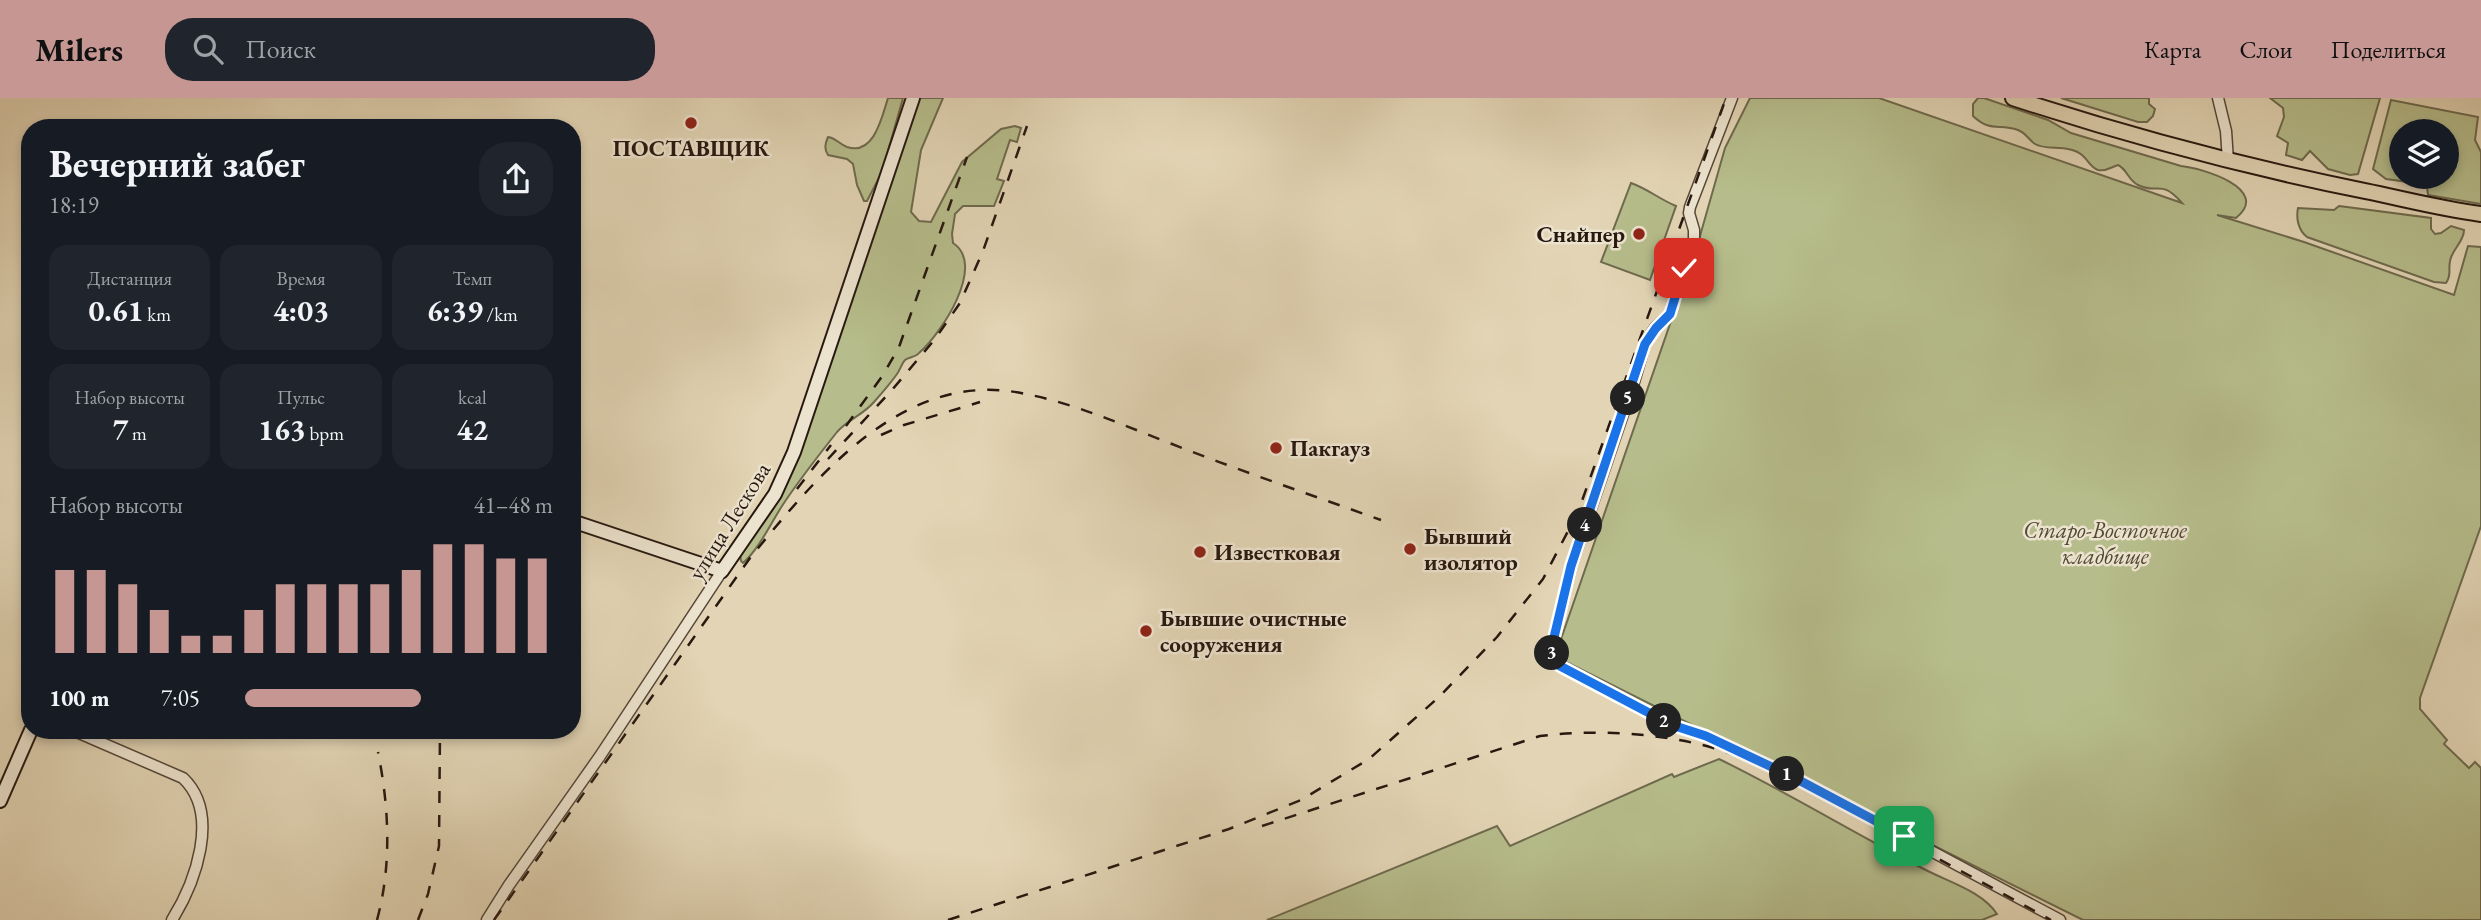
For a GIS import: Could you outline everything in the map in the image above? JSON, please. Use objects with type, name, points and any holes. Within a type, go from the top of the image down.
[{"type":"main road","name":"улица Лескова","points":[[722,571],[775,494],[794,452],[914,98]]},
{"type":"main road","points":[[2013,98],[2135,136],[2228,161],[2481,214]]},
{"type":"main road","points":[[581,524],[722,571]]},
{"type":"main road","points":[[0,801],[27,739]]},
{"type":"street","points":[[1732,98],[1690,207],[1694,243],[1678,284],[1672,309],[1645,344],[1571,566],[1551,650],[1552,657],[1560,666],[1672,725],[1706,736],[1793,777],[2060,920]]},
{"type":"street","points":[[2218,98],[2226,131],[2228,161]]},
{"type":"street","name":"улица Лескова","points":[[487,920],[604,751],[722,571]]},
{"type":"street","points":[[93,739],[183,778],[192,787],[200,808],[202,833],[198,859],[188,888],[172,920]]},
{"type":"green space","points":[[888,98],[903,98],[882,172],[867,201],[864,201],[857,185],[853,164],[847,159],[828,155],[826,144],[828,137],[847,147],[864,146],[880,124]]},
{"type":"green space","points":[[918,98],[943,98],[921,150],[911,212],[919,221],[931,222],[962,162],[1001,129],[1015,126],[1021,128],[1017,142],[1010,140],[997,179],[1004,181],[994,206],[963,206],[955,214],[953,243],[962,253],[965,267],[963,282],[957,299],[938,331],[918,354],[905,360],[870,407],[837,432],[743,563],[740,554],[765,516]]},
{"type":"green space","name":"Старо-Восточное кладбище","points":[[1750,98],[1879,98],[2182,203],[2169,191],[2138,185],[2118,165],[2098,170],[2077,152],[2040,146],[2018,130],[1990,126],[1979,121],[1973,116],[1973,104],[1978,98],[1984,98],[2048,120],[2071,133],[2217,176],[2240,189],[2246,198],[2245,208],[2236,218],[2217,215],[2304,242],[2454,295],[2468,246],[2481,247],[2481,526],[2420,698],[2420,709],[2447,740],[2444,744],[2469,768],[2475,762],[2481,768],[2481,920],[2083,920],[1566,662],[1560,642],[1698,243],[1725,148]]},
{"type":"green space","points":[[2061,98],[2149,98],[2149,104],[2155,109],[2147,122],[2138,122]]},
{"type":"green space","points":[[2270,98],[2380,98],[2358,174],[2350,175],[2328,169],[2310,151],[2302,160],[2286,155],[2288,143],[2277,136],[2284,117],[2283,108]]},
{"type":"green space","points":[[2391,100],[2478,117],[2475,140],[2481,152],[2481,204],[2428,195],[2427,189],[2459,189],[2459,119],[2389,119],[2389,179],[2373,169]]},
{"type":"green space","name":"Снайпер","points":[[1631,183],[1676,206],[1650,280],[1601,262]]},
{"type":"green space","points":[[2339,206],[2431,218],[2431,229],[2435,234],[2451,226],[2464,230],[2451,257],[2446,283],[2434,282],[2307,237],[2302,231],[2298,208],[2334,210]]},
{"type":"green space","points":[[1719,759],[1898,856],[1974,893],[1997,914],[1982,920],[1267,920],[1497,826],[1510,846],[1672,774],[1674,777]]},
{"type":"railway","points":[[948,920],[1229,829],[1301,800],[1369,759],[1439,697],[1497,637],[1543,579],[1578,512],[1726,98]]},
{"type":"railway","points":[[828,459],[892,390],[935,339],[960,303],[983,251],[1027,126]]},
{"type":"railway","points":[[846,426],[883,375],[899,347],[967,157]]},
{"type":"railway","points":[[494,920],[750,558],[834,464],[866,436],[901,414],[938,398],[978,390],[1041,397],[1098,415],[1224,464],[1381,520]]},
{"type":"railway","points":[[881,435],[904,425],[980,402]]},
{"type":"railway","points":[[797,489],[831,445]]},
{"type":"railway","points":[[1262,826],[1540,736],[1579,733],[1656,736],[1716,749],[1781,775],[2051,920]]},
{"type":"railway","points":[[418,920],[428,894],[439,846],[440,739]]},
{"type":"railway","points":[[377,920],[387,857],[385,794],[378,752]]},
{"type":"place","name":"ПОСТАВЩИК","points":[[691,123]]},
{"type":"place","name":"Снайпер","points":[[1639,234]]},
{"type":"place","name":"Пакгауз","points":[[1276,448]]},
{"type":"place","name":"Бывший изолятор","points":[[1410,549]]},
{"type":"place","name":"Известковая","points":[[1200,552]]},
{"type":"place","name":"Бывшие очистные сооружения","points":[[1146,631]]},
{"type":"route","points":[[1684,268],[1670,314],[1648,337],[1645,344],[1571,566],[1551,650],[1552,657],[1560,666],[1672,725],[1706,736],[1757,759],[1904,836]]}]
